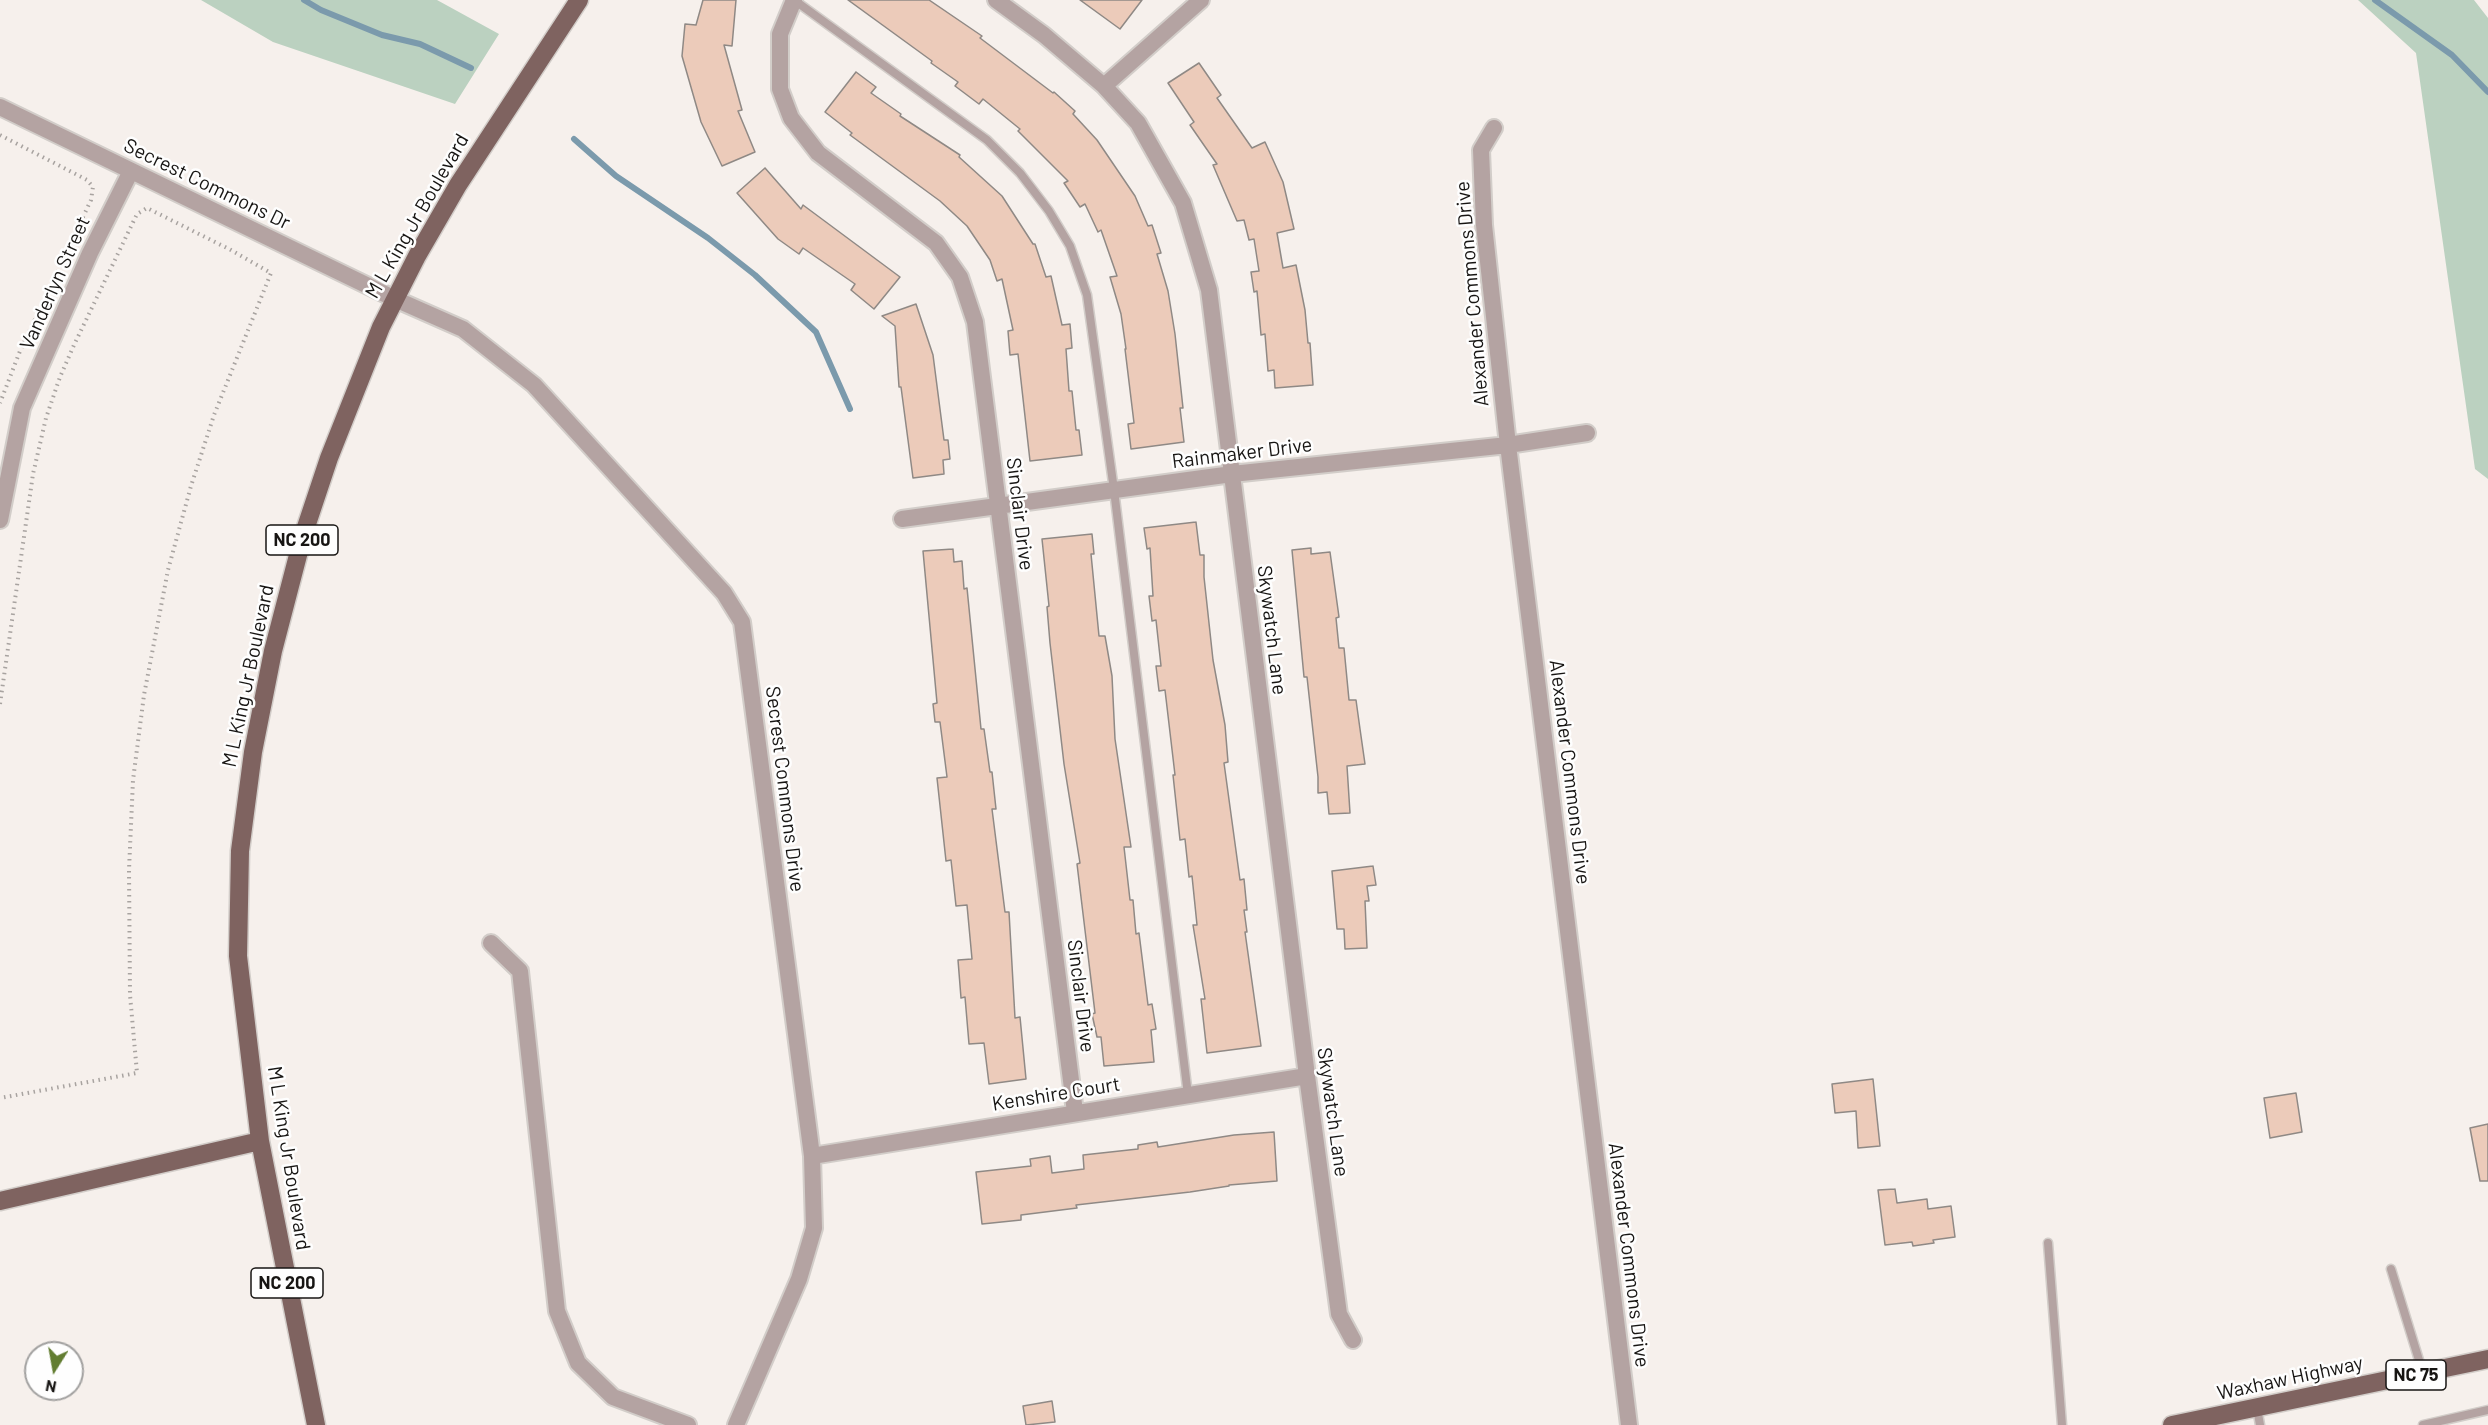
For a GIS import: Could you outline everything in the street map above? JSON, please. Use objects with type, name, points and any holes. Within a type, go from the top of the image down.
[{"type":"main road","name":"M L King Jr Boulevard","points":[[316,1425],[260,1141],[238,956],[240,851],[253,752],[273,651],[303,536],[329,458],[381,327],[458,185],[579,0]]},
{"type":"main road","points":[[0,1202],[260,1141]]},
{"type":"main road","name":"Waxhaw Highway","points":[[2172,1425],[2258,1417],[2423,1373],[2488,1359]]},
{"type":"street","name":"Sinclair Drive","points":[[794,0],[780,34],[780,89],[791,118],[818,153],[936,243],[960,277],[975,322],[1075,1112]]},
{"type":"street","name":"Skywatch Lane","points":[[996,0],[1044,34],[1104,86],[1138,123],[1183,203],[1209,290],[1339,1314],[1353,1340]]},
{"type":"street","points":[[1104,86],[1202,0]]},
{"type":"street","name":"Secrest Commons Dr","points":[[0,107],[395,299]]},
{"type":"street","name":"Alexander Commons Drive","points":[[1494,128],[1481,150],[1484,225],[1508,445],[1629,1425]]},
{"type":"street","name":"Vanderlyn Street","points":[[0,520],[22,408],[90,253],[131,171]]},
{"type":"street","name":"Secrest Commons Drive","points":[[395,299],[463,329],[534,385],[724,593],[742,622],[812,1155],[814,1228],[799,1279],[736,1425]]},
{"type":"street","name":"Rainmaker Drive","points":[[902,519],[1232,474],[1508,445],[1587,433]]},
{"type":"street","points":[[491,943],[520,971],[557,1311],[578,1363],[613,1397],[688,1425]]},
{"type":"street","name":"Kenshire Court","points":[[812,1155],[1307,1076]]},
{"type":"lane","points":[[794,0],[987,140],[1020,173],[1070,246],[1088,295],[1188,1095]]},
{"type":"lane","points":[[2048,1243],[2062,1425]]},
{"type":"lane","points":[[2391,1269],[2423,1373]]},
{"type":"lane","points":[[2423,1425],[2454,1422],[2488,1410]]},
{"type":"path","points":[[0,135],[87,180],[93,187],[91,200],[20,351],[0,403]]},
{"type":"path","points":[[0,704],[33,474],[46,418],[60,377],[79,334],[137,214],[147,208],[271,273],[214,415],[191,486],[168,570],[144,695],[133,780],[129,870],[130,995],[137,1073],[0,1098]]},
{"type":"green space","points":[[201,0],[437,0],[499,34],[455,104],[273,42]]},
{"type":"green space","points":[[2358,0],[2474,0],[2488,18],[2488,479],[2475,469],[2416,53]]},
{"type":"building","points":[[703,0],[736,0],[732,46],[724,45],[742,110],[738,111],[755,152],[722,166],[701,122],[682,56],[685,24],[696,25]]},
{"type":"building","points":[[848,0],[929,0],[982,36],[980,38],[1054,92],[1075,111],[1073,114],[1097,140],[1135,196],[1148,226],[1152,225],[1161,253],[1157,254],[1168,291],[1175,334],[1183,408],[1180,408],[1184,442],[1131,449],[1128,424],[1134,423],[1126,349],[1121,314],[1110,277],[1117,276],[1101,230],[1098,232],[1085,204],[1080,207],[1064,183],[1068,181],[1018,131],[1020,129],[983,99],[979,104],[955,86],[958,82],[931,63],[932,61]]},
{"type":"building","points":[[1080,0],[1142,0],[1120,29]]},
{"type":"building","points":[[1199,63],[1221,95],[1217,98],[1252,148],[1265,142],[1283,182],[1294,229],[1277,233],[1283,268],[1296,265],[1305,310],[1308,343],[1310,343],[1313,385],[1275,388],[1274,370],[1268,371],[1265,334],[1261,335],[1257,291],[1254,292],[1251,272],[1259,271],[1254,239],[1249,240],[1244,220],[1237,221],[1213,165],[1217,164],[1190,125],[1194,122],[1168,83]]},
{"type":"building","points":[[856,72],[876,87],[871,93],[901,114],[900,116],[960,155],[959,157],[1002,196],[1035,244],[1046,277],[1051,276],[1062,325],[1070,324],[1072,348],[1066,349],[1069,391],[1072,391],[1076,430],[1079,430],[1082,455],[1030,461],[1018,354],[1010,355],[1008,331],[1013,330],[1002,279],[997,281],[990,260],[967,226],[940,201],[850,135],[852,133],[825,112]]},
{"type":"building","points":[[765,168],[801,209],[803,205],[900,277],[874,309],[851,290],[855,284],[803,248],[799,254],[778,239],[737,193]]},
{"type":"building","points":[[916,304],[933,355],[944,440],[948,440],[950,459],[943,460],[944,474],[913,478],[901,387],[899,387],[895,326],[882,316]]},
{"type":"building","points":[[1196,522],[1200,555],[1204,555],[1204,577],[1213,660],[1225,725],[1228,762],[1224,763],[1240,880],[1244,879],[1247,910],[1244,910],[1247,932],[1245,932],[1261,1046],[1207,1053],[1201,999],[1205,999],[1193,925],[1197,925],[1192,876],[1189,877],[1185,839],[1180,840],[1165,690],[1159,691],[1156,666],[1161,666],[1156,620],[1152,621],[1149,596],[1153,596],[1150,548],[1147,549],[1144,528]]},
{"type":"building","points":[[1092,534],[1094,554],[1091,554],[1099,636],[1105,636],[1112,676],[1115,739],[1131,847],[1124,847],[1130,900],[1133,900],[1136,934],[1139,933],[1148,1005],[1152,1004],[1156,1029],[1151,1030],[1154,1062],[1104,1066],[1101,1037],[1097,1037],[1092,1014],[1095,1013],[1077,864],[1080,863],[1064,764],[1050,643],[1047,607],[1049,606],[1042,539]]},
{"type":"building","points":[[1311,548],[1311,554],[1330,552],[1339,617],[1336,618],[1339,648],[1344,648],[1349,700],[1356,700],[1365,764],[1347,766],[1350,813],[1329,814],[1327,792],[1318,793],[1292,550]]},
{"type":"building","points":[[953,549],[954,562],[962,561],[964,589],[967,588],[981,729],[984,729],[990,772],[992,772],[996,809],[992,809],[1005,912],[1009,912],[1015,1018],[1020,1017],[1026,1079],[989,1084],[984,1043],[969,1044],[965,997],[961,998],[958,960],[972,959],[967,905],[956,906],[951,860],[946,861],[937,778],[947,777],[940,722],[935,722],[933,704],[937,703],[923,551]]},
{"type":"building","points":[[1373,866],[1376,885],[1367,886],[1369,901],[1365,901],[1367,948],[1345,949],[1344,929],[1337,929],[1332,871]]},
{"type":"building","points":[[1873,1079],[1880,1146],[1858,1148],[1856,1111],[1835,1113],[1832,1084]]},
{"type":"building","points":[[2296,1093],[2302,1132],[2270,1138],[2264,1098]]},
{"type":"building","points":[[2488,1124],[2488,1181],[2480,1181],[2470,1128]]},
{"type":"building","points":[[1274,1132],[1277,1181],[1076,1205],[1077,1208],[1021,1215],[1021,1220],[982,1224],[976,1172],[1031,1166],[1030,1159],[1050,1156],[1052,1173],[1084,1169],[1083,1155],[1138,1149],[1138,1145],[1157,1142],[1158,1147],[1234,1135]]},
{"type":"building","points":[[1895,1189],[1897,1203],[1927,1199],[1928,1209],[1951,1206],[1955,1237],[1913,1246],[1912,1242],[1885,1245],[1878,1190]]},
{"type":"building","points":[[1052,1401],[1055,1422],[1026,1425],[1023,1406]]},
{"type":"waterway","points":[[304,0],[321,10],[382,35],[420,44],[471,68]]},
{"type":"waterway","points":[[2375,0],[2452,55],[2488,92]]},
{"type":"waterway","points":[[574,139],[616,176],[708,238],[755,275],[816,332],[850,409]]}]
